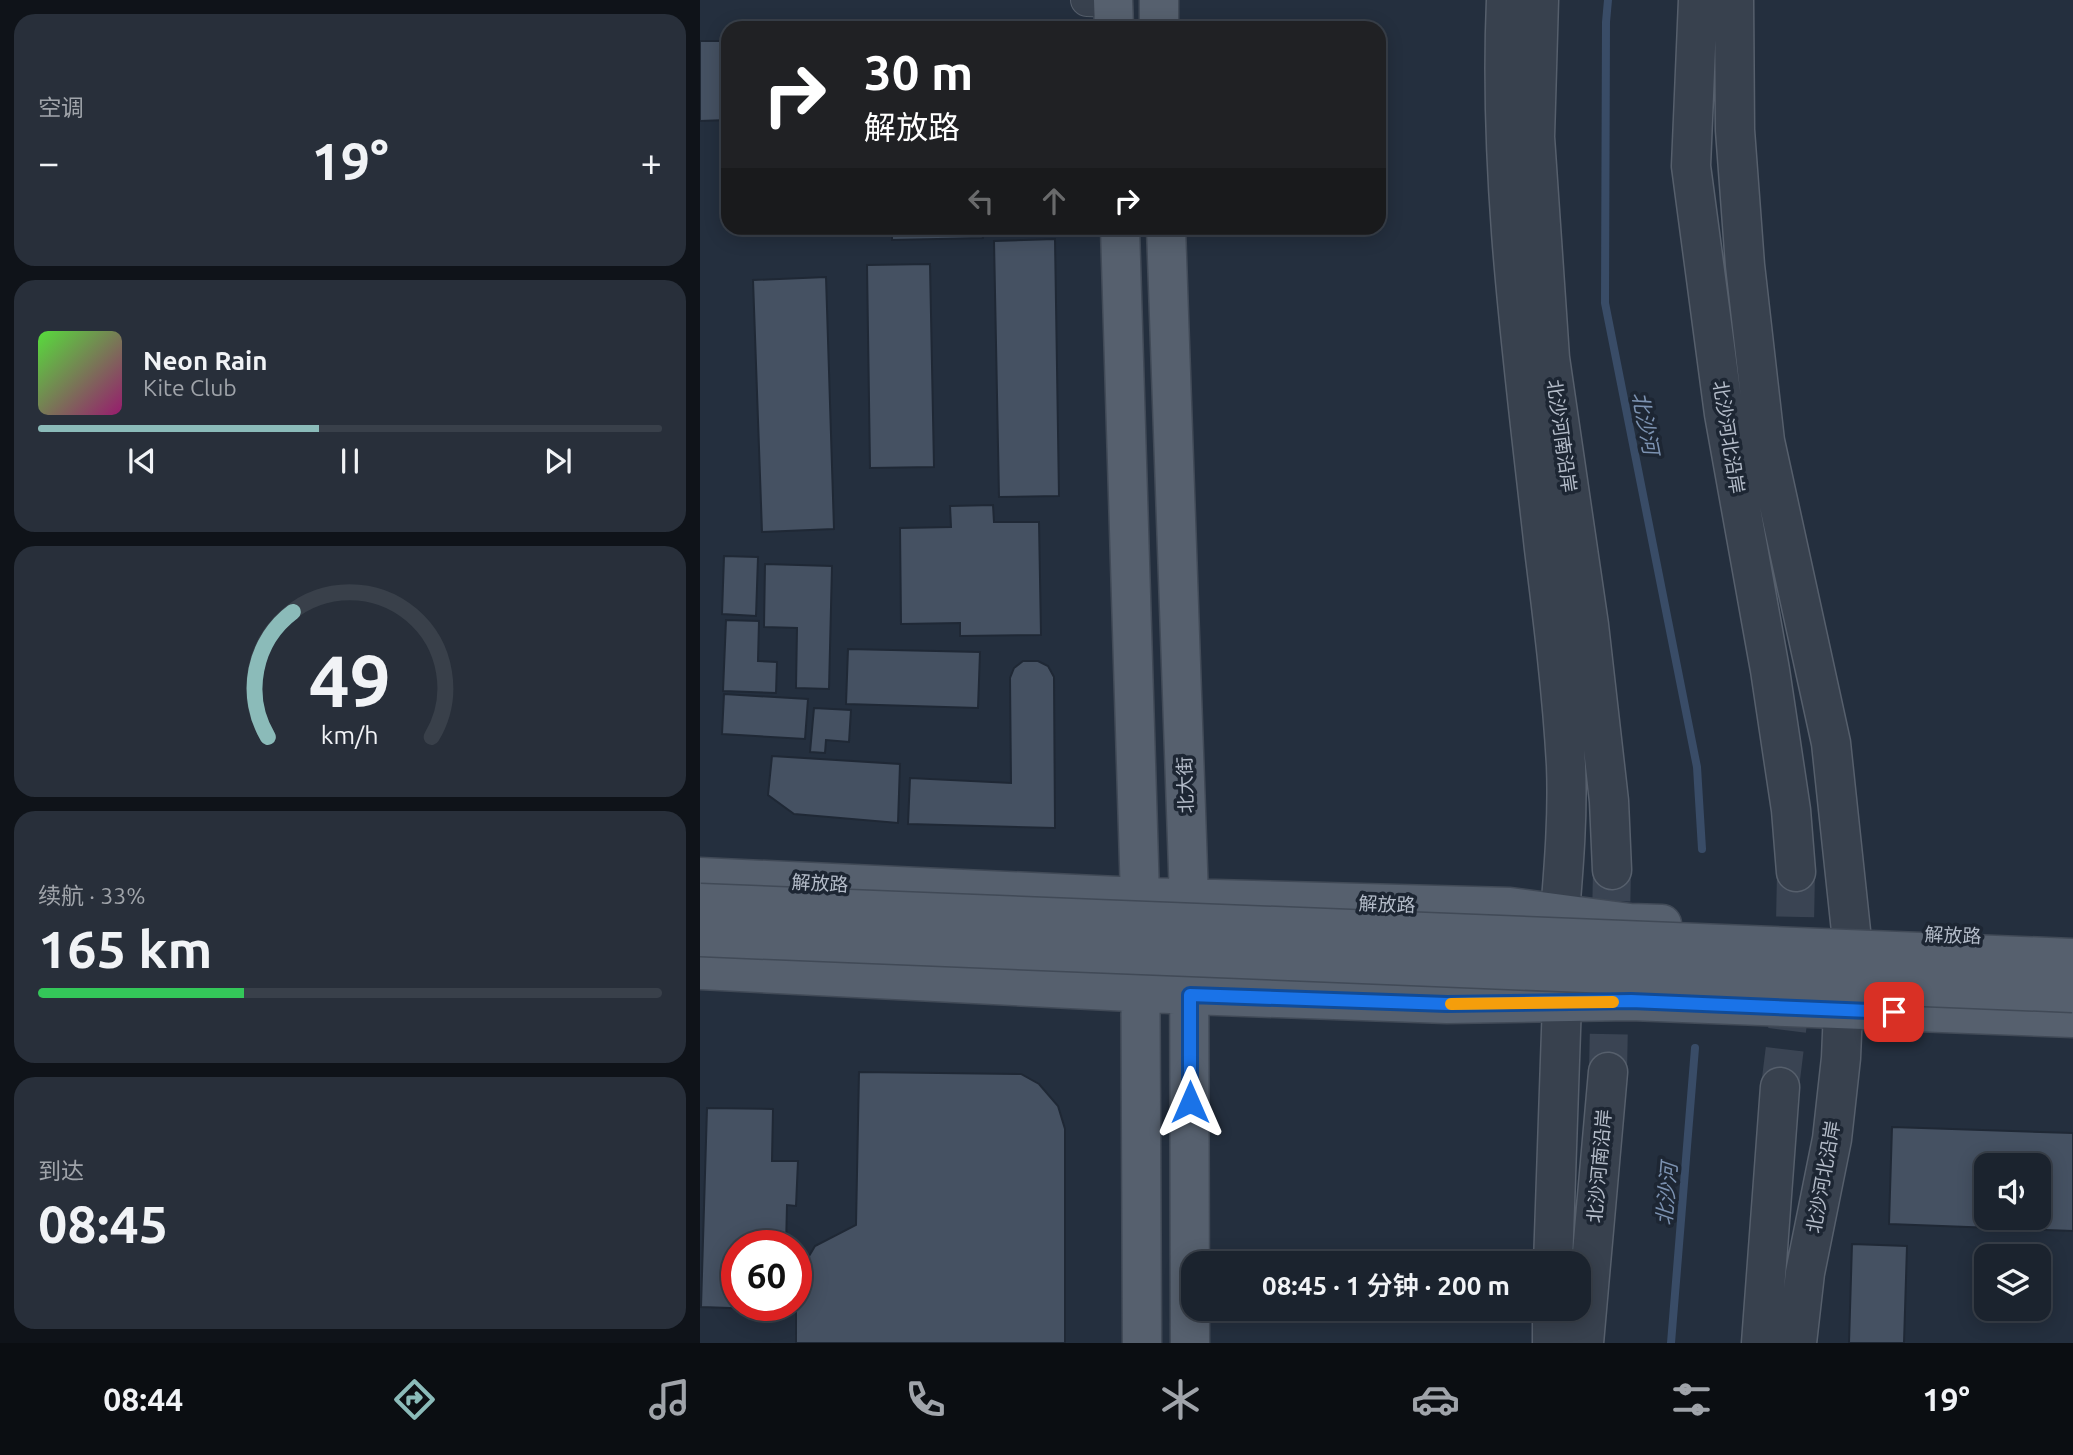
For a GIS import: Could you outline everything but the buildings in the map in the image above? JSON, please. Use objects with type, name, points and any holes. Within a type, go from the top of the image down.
[{"type":"main road","points":[[1113,0],[1114,21]]},
{"type":"main road","points":[[1158,0],[1160,21]]},
{"type":"main road","points":[[1120,235],[1140,897],[1142,1343]]},
{"type":"main road","name":"北大街","points":[[1166,235],[1189,898],[1190,1343]]},
{"type":"main road","name":"解放路","points":[[700,877],[1140,897],[1510,907],[1630,923],[2073,939]]},
{"type":"main road","name":"解放路","points":[[700,903],[2073,958]]},
{"type":"main road","points":[[700,937],[2073,993]]},
{"type":"main road","points":[[700,970],[1141,993],[1447,1004],[1631,1001],[2073,1018]]},
{"type":"street","points":[[1087,0],[1113,0]]},
{"type":"street","points":[[1506,0],[1504,53],[1513,272],[1556,646],[1566,765],[1566,829],[1560,914]]},
{"type":"street","name":"北沙河南沿岸","points":[[1539,0],[1535,137],[1550,358],[1589,625],[1609,801],[1612,870]]},
{"type":"street","name":"北沙河北沿岸","points":[[1698,0],[1691,166],[1724,414],[1770,670],[1791,810],[1796,872]]},
{"type":"street","points":[[1734,0],[1735,130],[1745,265],[1765,441],[1831,743],[1852,931]]},
{"type":"street","name":"北沙河南沿岸","points":[[1553,1251],[1562,1002]]},
{"type":"street","name":"北沙河北沿岸","points":[[1797,1343],[1805,1273],[1832,1139],[1843,1010]]},
{"type":"street","name":"北沙河南沿岸","points":[[1584,1343],[1608,1072]]},
{"type":"street","points":[[1761,1343],[1780,1087]]},
{"type":"street","points":[[1552,1321],[1552,1343]]},
{"type":"waterway","name":"北沙河","points":[[1608,0],[1605,303],[1697,767],[1702,849]]},
{"type":"waterway","name":"北沙河","points":[[1671,1343],[1695,1048]]},
{"type":"tunnel","points":[[1608,1072],[1612,870]]},
{"type":"tunnel","points":[[1780,1087],[1794,974],[1796,872]]},
{"type":"slow traffic","points":[[1451,1004],[1613,1002]]},
{"type":"route","points":[[1190,1102],[1190,995],[1447,1004],[1631,1001],[1894,1012]]}]
